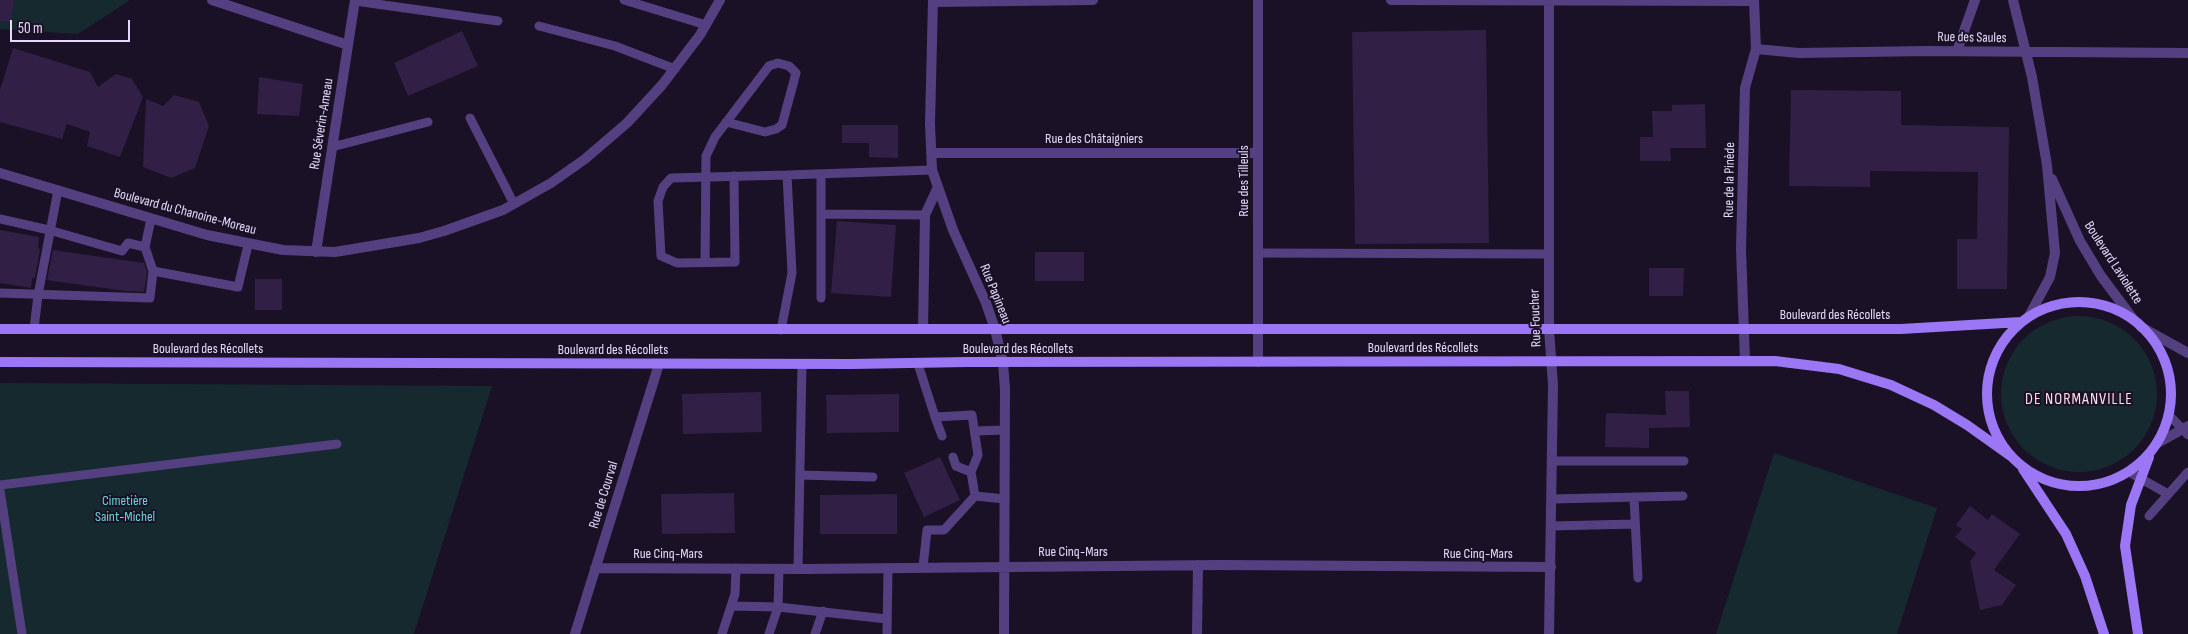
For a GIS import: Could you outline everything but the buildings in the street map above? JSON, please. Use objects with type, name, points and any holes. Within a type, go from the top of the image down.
[{"type":"main road","name":"Boulevard des Récollets","points":[[0,329],[1901,329],[2025,319],[2057,304],[2087,302],[2116,310],[2138,323]]},
{"type":"main road","name":"Boulevard Laviolette","points":[[2025,319],[2006,337],[1996,354],[1989,373],[1986,393],[1989,413],[1995,432],[2066,534],[2085,576],[2104,634]]},
{"type":"main road","name":"Boulevard Laviolette","points":[[2138,323],[2154,340],[2166,365],[2171,392],[2169,415],[2131,505],[2125,546],[2138,634]]},
{"type":"main road","name":"Boulevard des Récollets","points":[[0,362],[918,364],[1003,362],[1775,360],[1815,364],[1853,372],[1891,385],[1934,405],[2044,479],[2070,486],[2098,485],[2115,479],[2129,472],[2154,448]]},
{"type":"street","points":[[212,0],[348,44]]},
{"type":"street","name":"Boulevard du Chanoine-Moreau","points":[[0,173],[151,219],[248,245],[283,250],[336,252],[419,238],[462,225],[514,204],[551,183],[600,147],[627,123],[675,69],[706,25],[720,0]]},
{"type":"street","points":[[933,1],[1093,0]]},
{"type":"street","name":"Rue des Tilleuls","points":[[1258,0],[1258,362]]},
{"type":"street","points":[[1391,0],[1754,0]]},
{"type":"street","name":"Rue de la Pinède","points":[[1745,361],[1742,249],[1745,88],[1756,49],[1754,0]]},
{"type":"street","points":[[1957,51],[1975,0]]},
{"type":"street","name":"Boulevard Laviolette","points":[[2013,0],[2032,77],[2047,165],[2055,258],[2048,283],[2025,319]]},
{"type":"street","name":"Rue Séverin-Ameau","points":[[316,252],[355,1]]},
{"type":"street","name":"Rue Papineau","points":[[933,1],[932,170],[937,189],[953,230],[986,303],[1003,362],[1006,390],[1004,634]]},
{"type":"street","name":"Rue Foucher","points":[[1549,1],[1549,329],[1554,385],[1549,634]]},
{"type":"street","name":"Rue des Saules","points":[[1756,49],[1799,53],[1957,51],[2188,53]]},
{"type":"street","name":"Rue des Châtaigniers","points":[[931,153],[1258,153]]},
{"type":"street","name":"Boulevard Laviolette","points":[[2047,165],[2060,199],[2080,241],[2101,276],[2138,323]]},
{"type":"street","points":[[922,330],[925,215],[937,189]]},
{"type":"street","name":"Boulevard des Récollets","points":[[2138,323],[2188,353]]},
{"type":"street","name":"Rue de Courval","points":[[575,634],[659,364]]},
{"type":"street","points":[[2154,448],[2186,430]]},
{"type":"street","points":[[1197,634],[1198,565]]},
{"type":"street","name":"Rue Cinq-Mars","points":[[596,568],[798,569],[1198,565],[1551,567]]},
{"type":"lane","points":[[624,0],[706,25]]},
{"type":"lane","points":[[355,1],[498,21]]},
{"type":"lane","points":[[539,26],[615,46],[675,69]]},
{"type":"lane","points":[[705,262],[706,156],[715,137],[726,122],[769,66],[778,63],[789,66],[796,73],[782,125],[765,132],[726,122]]},
{"type":"lane","points":[[470,118],[514,204]]},
{"type":"lane","points":[[332,147],[428,122]]},
{"type":"lane","points":[[734,176],[736,262],[677,263],[661,256],[658,201],[663,187],[671,178],[734,176],[786,175],[821,176],[932,170]]},
{"type":"lane","points":[[781,330],[792,273],[786,175]]},
{"type":"lane","points":[[821,176],[821,298]]},
{"type":"lane","points":[[34,329],[49,230],[58,190]]},
{"type":"lane","points":[[821,214],[925,215]]},
{"type":"lane","points":[[0,219],[49,230],[122,251],[128,243],[145,247]]},
{"type":"lane","points":[[0,292],[150,298],[153,271],[145,247],[151,219]]},
{"type":"lane","points":[[153,271],[238,286],[248,245]]},
{"type":"lane","points":[[1258,254],[1549,254]]},
{"type":"lane","points":[[798,569],[802,364]]},
{"type":"lane","points":[[918,364],[934,417],[942,436]]},
{"type":"lane","points":[[934,417],[972,415],[978,454],[971,472],[975,496]]},
{"type":"lane","points":[[2169,415],[2186,430]]},
{"type":"lane","points":[[975,431],[1005,430]]},
{"type":"lane","points":[[0,484],[337,444]]},
{"type":"lane","points":[[953,457],[956,466],[971,472]]},
{"type":"lane","points":[[1553,461],[1684,461]]},
{"type":"lane","points":[[2129,472],[2168,494]]},
{"type":"lane","points":[[2149,516],[2188,472]]},
{"type":"lane","points":[[800,475],[874,477]]},
{"type":"lane","points":[[0,490],[22,634]]},
{"type":"lane","points":[[975,496],[1005,500]]},
{"type":"lane","points":[[923,567],[927,530],[944,530],[975,496]]},
{"type":"lane","points":[[1552,499],[1682,496]]},
{"type":"lane","points":[[1634,497],[1638,578]]},
{"type":"lane","points":[[1552,526],[1635,524]]},
{"type":"lane","points":[[722,634],[735,594],[736,568]]},
{"type":"lane","points":[[887,634],[888,568]]},
{"type":"lane","points":[[769,634],[778,606],[779,569]]},
{"type":"lane","points":[[731,606],[778,606],[887,619]]},
{"type":"lane","points":[[815,634],[823,612]]},
{"type":"green space","points":[[0,0],[130,0],[78,34],[0,29]]},
{"type":"green space","points":[[2071,316],[2087,316],[2102,319],[2116,325],[2139,344],[2148,357],[2154,371],[2157,394],[2156,409],[2148,431],[2129,454],[2116,463],[2102,469],[2087,472],[2071,472],[2056,469],[2042,463],[2019,444],[2010,431],[2004,417],[2001,402],[2001,386],[2004,371],[2010,357],[2029,334],[2042,325],[2056,319]]},
{"type":"green space","name":"Cimetière Saint-Michel","points":[[0,383],[492,386],[414,634],[0,634]]},
{"type":"green space","points":[[1774,453],[1937,508],[1897,634],[1716,634]]},
{"type":"district","name":"DE NORMANVILLE","points":[[2079,400]]}]
